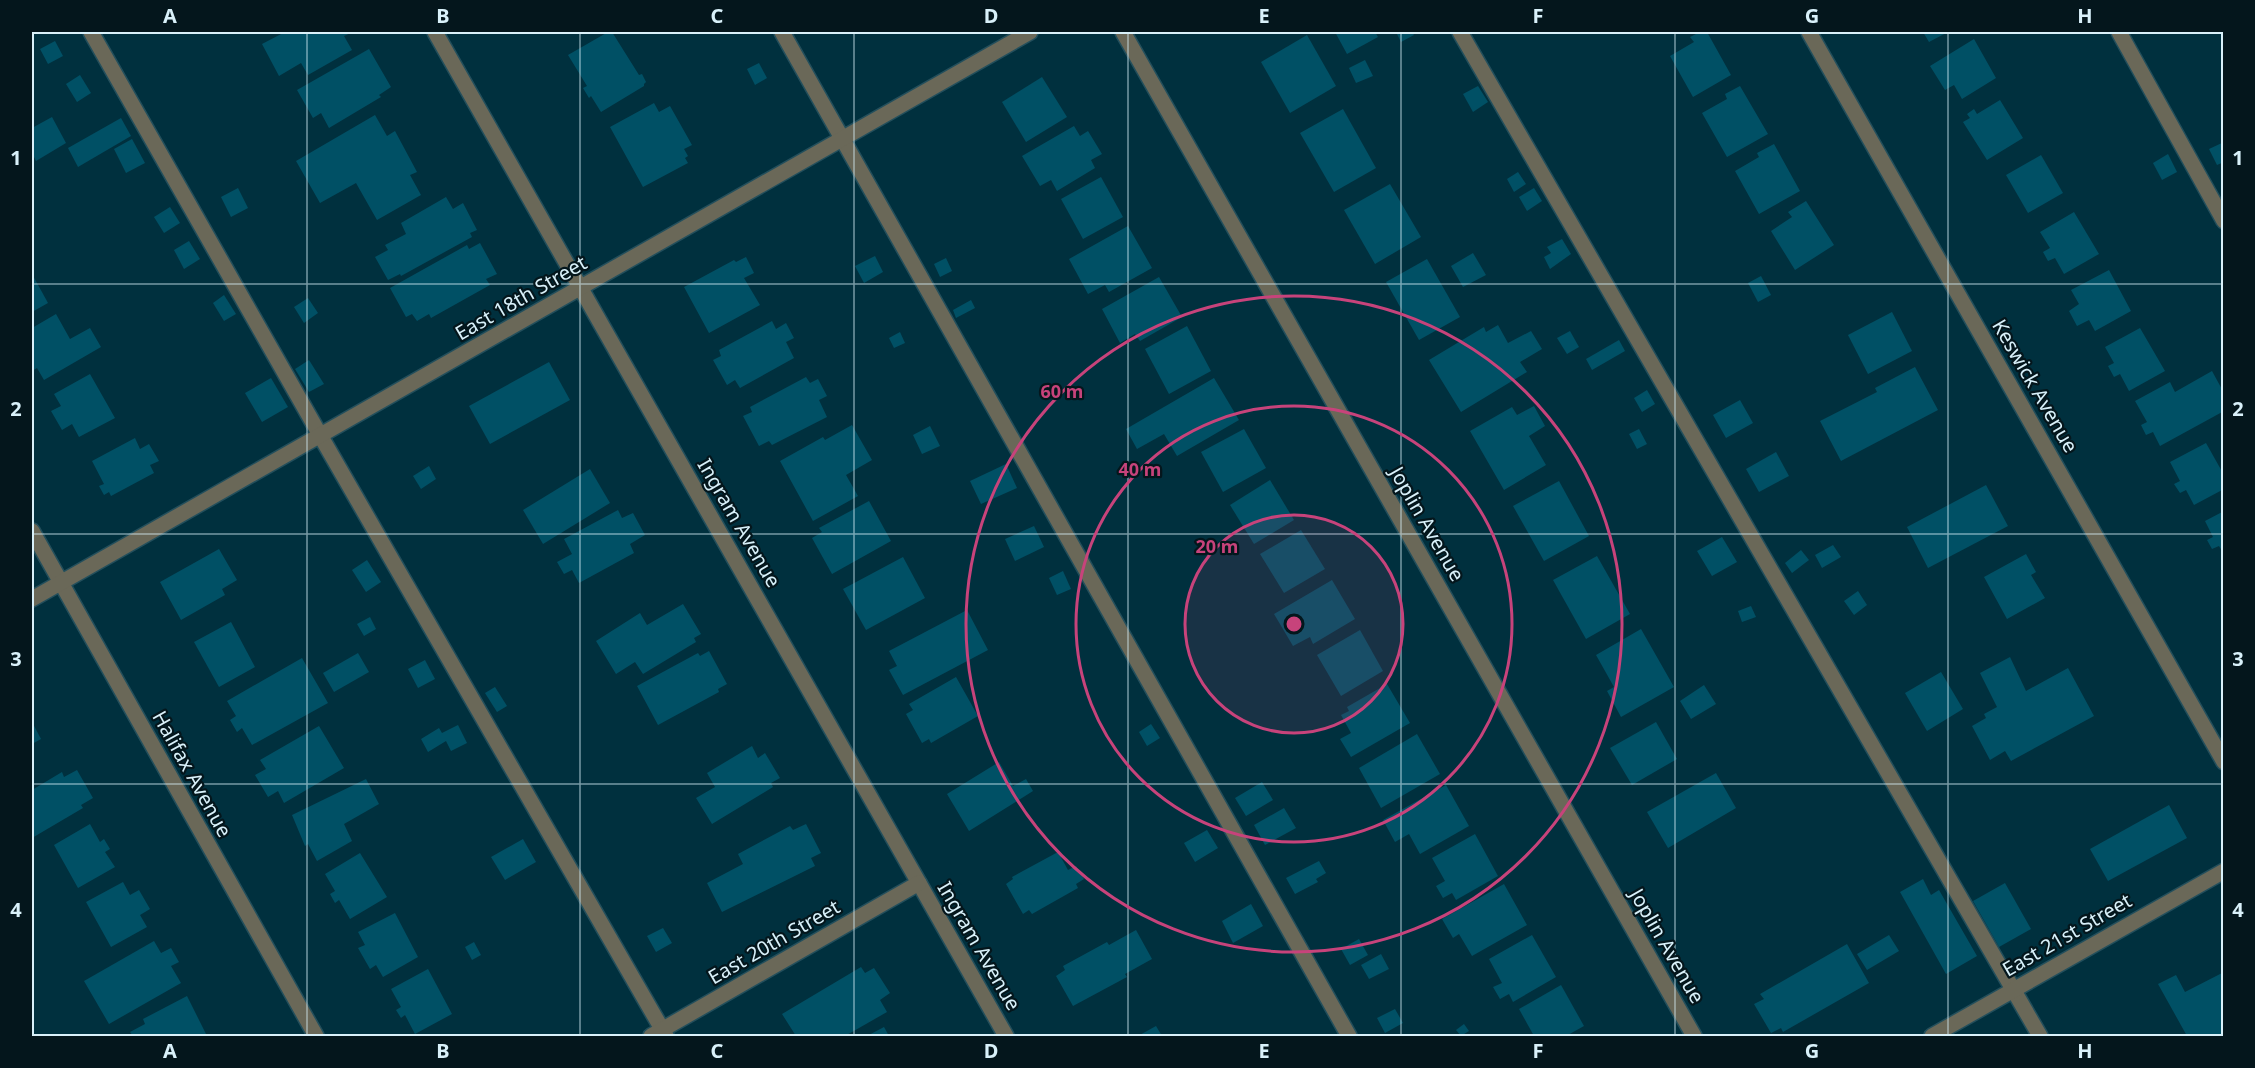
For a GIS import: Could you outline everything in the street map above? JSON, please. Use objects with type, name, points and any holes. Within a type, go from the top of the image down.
[{"type":"street","points":[[91,32],[660,1034]]},
{"type":"street","name":"Ingram Avenue","points":[[435,32],[1006,1036]]},
{"type":"street","points":[[782,32],[1349,1036]]},
{"type":"street","name":"East 18th Street","points":[[32,599],[1030,32]]},
{"type":"street","name":"Joplin Avenue","points":[[1123,32],[1694,1036]]},
{"type":"street","points":[[1460,32],[2040,1036]]},
{"type":"street","name":"Keswick Avenue","points":[[1809,32],[2223,762]]},
{"type":"street","points":[[2119,32],[2223,221]]},
{"type":"street","name":"Halifax Avenue","points":[[32,531],[316,1036]]},
{"type":"street","name":"East 21st Street","points":[[1932,1036],[2223,871]]},
{"type":"street","name":"East 20th Street","points":[[660,1034],[919,883]]},
{"type":"building","points":[[285,32],[353,32],[344,36],[352,50],[308,75],[301,63],[279,76],[262,44]]},
{"type":"building","points":[[608,32],[612,32],[639,75],[642,74],[646,82],[644,86],[601,112],[583,88],[587,86],[568,55]]},
{"type":"building","points":[[1335,32],[1375,32],[1378,37],[1347,54]]},
{"type":"building","points":[[1396,32],[1412,32],[1414,35],[1401,42]]},
{"type":"building","points":[[1700,32],[1707,32],[1731,75],[1693,97],[1670,56],[1694,42],[1690,37]]},
{"type":"building","points":[[1923,32],[1948,32],[1929,42]]},
{"type":"building","points":[[1307,35],[1336,86],[1290,113],[1261,62]]},
{"type":"building","points":[[1974,39],[1996,78],[1962,99],[1954,85],[1945,90],[1930,66]]},
{"type":"building","points":[[55,41],[63,56],[48,64],[40,49]]},
{"type":"building","points":[[369,49],[391,87],[379,95],[381,97],[329,128],[321,113],[313,118],[297,90]]},
{"type":"building","points":[[1365,60],[1373,76],[1356,83],[1349,68]]},
{"type":"building","points":[[759,63],[767,78],[755,85],[747,69]]},
{"type":"building","points":[[80,75],[91,93],[77,102],[66,84]]},
{"type":"building","points":[[1042,77],[1067,117],[1026,142],[1002,102]]},
{"type":"building","points":[[1478,86],[1488,102],[1473,112],[1463,94]]},
{"type":"building","points":[[1740,86],[1768,134],[1727,157],[1702,113],[1727,99],[1725,94]]},
{"type":"building","points":[[2000,100],[2023,138],[1987,160],[1963,122],[1970,118],[1967,114],[1974,109],[1977,114]]},
{"type":"building","points":[[654,103],[659,112],[670,106],[692,145],[684,149],[688,156],[685,158],[688,163],[643,187],[610,127]]},
{"type":"building","points":[[1343,109],[1376,168],[1334,192],[1300,133]]},
{"type":"building","points":[[375,115],[387,136],[395,131],[417,172],[410,175],[421,195],[377,220],[356,183],[320,203],[296,161]]},
{"type":"building","points":[[52,117],[66,143],[36,161],[32,153],[32,128]]},
{"type":"building","points":[[121,118],[131,136],[78,167],[68,148]]},
{"type":"building","points":[[1074,126],[1080,136],[1088,131],[1102,154],[1091,160],[1095,168],[1057,191],[1051,180],[1040,186],[1022,156]]},
{"type":"building","points":[[132,139],[145,163],[126,173],[114,149]]},
{"type":"building","points":[[2224,142],[2224,162],[2217,165],[2209,149]]},
{"type":"building","points":[[1774,144],[1800,191],[1759,214],[1735,171],[1759,157],[1757,153]]},
{"type":"building","points":[[2168,154],[2177,172],[2162,180],[2153,163]]},
{"type":"building","points":[[2041,155],[2063,193],[2028,213],[2006,175]]},
{"type":"building","points":[[1518,172],[1526,184],[1514,192],[1507,179]]},
{"type":"building","points":[[1101,177],[1123,217],[1083,239],[1061,199]]},
{"type":"building","points":[[1390,184],[1421,237],[1375,264],[1344,210]]},
{"type":"building","points":[[238,188],[248,208],[231,217],[221,197]]},
{"type":"building","points":[[1534,188],[1542,201],[1527,211],[1519,197]]},
{"type":"building","points":[[446,197],[453,209],[463,203],[477,230],[470,233],[472,237],[401,276],[400,274],[388,280],[375,257],[388,250],[385,245],[406,234],[401,223]]},
{"type":"building","points":[[1806,201],[1834,245],[1795,270],[1771,231],[1792,217],[1788,212]]},
{"type":"building","points":[[170,207],[180,223],[164,233],[154,217]]},
{"type":"building","points":[[2074,212],[2099,254],[2064,274],[2055,258],[2048,261],[2043,252],[2050,248],[2040,232]]},
{"type":"building","points":[[1128,226],[1152,268],[1109,292],[1105,285],[1088,294],[1069,259]]},
{"type":"building","points":[[1562,239],[1571,254],[1550,269],[1544,257],[1551,253],[1547,247]]},
{"type":"building","points":[[189,241],[200,259],[184,269],[174,250]]},
{"type":"building","points":[[480,243],[497,274],[486,279],[490,285],[431,318],[429,314],[417,321],[412,314],[406,317],[390,288],[467,245],[469,249]]},
{"type":"building","points":[[1473,253],[1486,275],[1463,287],[1451,266]]},
{"type":"building","points":[[875,256],[883,272],[864,283],[855,266]]},
{"type":"building","points":[[746,257],[754,273],[744,278],[760,305],[709,333],[684,287],[734,260],[736,262]]},
{"type":"building","points":[[946,258],[952,271],[940,277],[934,264]]},
{"type":"building","points":[[1427,259],[1460,317],[1419,340],[1386,282]]},
{"type":"building","points":[[2109,270],[2131,311],[2095,331],[2089,320],[2077,326],[2069,311],[2079,304],[2071,290]]},
{"type":"building","points":[[32,274],[48,303],[32,312]]},
{"type":"building","points":[[1761,276],[1771,295],[1758,302],[1748,283]]},
{"type":"building","points":[[1159,277],[1182,317],[1140,341],[1135,334],[1120,343],[1102,309]]},
{"type":"building","points":[[224,295],[236,314],[224,321],[213,303]]},
{"type":"building","points":[[308,298],[318,313],[304,323],[294,307]]},
{"type":"building","points":[[971,300],[975,308],[956,318],[953,310]]},
{"type":"building","points":[[1892,312],[1912,351],[1868,374],[1848,335]]},
{"type":"building","points":[[56,314],[70,339],[90,328],[101,347],[44,380],[37,368],[32,371],[32,328]]},
{"type":"building","points":[[772,321],[776,329],[786,323],[794,338],[786,342],[794,358],[740,388],[735,380],[727,385],[713,360],[721,356],[719,350]]},
{"type":"building","points":[[1498,325],[1508,343],[1531,331],[1542,349],[1520,362],[1527,372],[1461,412],[1429,360],[1484,327],[1486,332]]},
{"type":"building","points":[[1187,326],[1211,371],[1169,394],[1145,349]]},
{"type":"building","points":[[2140,328],[2165,371],[2129,391],[2120,374],[2114,377],[2108,366],[2114,363],[2105,347]]},
{"type":"building","points":[[1570,331],[1579,347],[1567,354],[1557,338]]},
{"type":"building","points":[[900,332],[905,343],[894,348],[889,338]]},
{"type":"building","points":[[1619,340],[1625,351],[1592,370],[1586,359]]},
{"type":"building","points":[[309,360],[324,384],[309,392],[295,369]]},
{"type":"building","points":[[549,362],[570,400],[490,444],[469,406]]},
{"type":"building","points":[[1915,367],[1938,410],[1841,461],[1820,421],[1877,392],[1875,388]]},
{"type":"building","points":[[2212,371],[2224,393],[2224,411],[2160,446],[2153,432],[2146,435],[2141,425],[2147,422],[2135,401],[2170,382],[2175,392]]},
{"type":"building","points":[[90,374],[115,418],[79,437],[72,424],[62,430],[51,411],[61,406],[54,394]]},
{"type":"building","points":[[806,377],[810,383],[818,379],[827,396],[819,400],[827,417],[772,445],[769,441],[759,446],[743,416],[752,412],[750,407]]},
{"type":"building","points":[[271,378],[288,407],[262,422],[245,393]]},
{"type":"building","points":[[1214,378],[1239,420],[1177,456],[1164,434],[1137,449],[1126,429]]},
{"type":"building","points":[[1647,390],[1655,404],[1642,412],[1634,398]]},
{"type":"building","points":[[1740,400],[1753,423],[1726,438],[1713,415]]},
{"type":"building","points":[[1534,406],[1545,426],[1529,436],[1546,465],[1504,490],[1470,431],[1512,407],[1517,415]]},
{"type":"building","points":[[852,425],[872,460],[846,475],[858,496],[813,521],[780,461],[823,437],[825,440]]},
{"type":"building","points":[[930,426],[940,446],[922,454],[913,435]]},
{"type":"building","points":[[1244,429],[1266,468],[1223,492],[1201,452]]},
{"type":"building","points":[[1639,429],[1647,444],[1637,449],[1629,434]]},
{"type":"building","points":[[135,438],[140,449],[149,444],[159,461],[150,465],[154,473],[111,496],[109,492],[104,495],[99,486],[104,484],[92,461]]},
{"type":"building","points":[[2206,443],[2224,475],[2224,489],[2194,505],[2186,490],[2180,493],[2174,484],[2180,481],[2170,462]]},
{"type":"building","points":[[1776,452],[1789,476],[1759,492],[1746,469]]},
{"type":"building","points":[[1006,464],[1017,488],[981,504],[970,481]]},
{"type":"building","points":[[429,466],[436,479],[421,489],[413,476]]},
{"type":"building","points":[[590,469],[610,503],[543,544],[523,510]]},
{"type":"building","points":[[1270,480],[1294,520],[1254,544],[1230,505]]},
{"type":"building","points":[[1559,481],[1589,536],[1544,561],[1513,506]]},
{"type":"building","points":[[1986,485],[2008,526],[1928,568],[1907,527]]},
{"type":"building","points":[[869,501],[891,541],[832,574],[812,538],[822,532],[819,528]]},
{"type":"building","points":[[618,510],[622,518],[633,513],[645,535],[630,544],[634,553],[579,583],[572,570],[564,574],[557,562],[572,554],[564,539]]},
{"type":"building","points":[[2224,511],[2224,554],[2219,546],[2212,549],[2207,540],[2213,537],[2205,521]]},
{"type":"building","points":[[1034,526],[1044,547],[1015,561],[1005,539]]},
{"type":"building","points":[[1301,530],[1325,569],[1284,593],[1260,554]]},
{"type":"building","points":[[1722,537],[1737,562],[1712,576],[1697,551]]},
{"type":"building","points":[[1833,545],[1841,557],[1822,568],[1815,555]]},
{"type":"building","points":[[219,549],[237,580],[222,589],[225,595],[181,620],[160,582]]},
{"type":"building","points":[[1801,550],[1809,560],[1792,573],[1785,563]]},
{"type":"building","points":[[2026,554],[2036,572],[2031,575],[2045,598],[2007,619],[1984,577]]},
{"type":"building","points":[[1597,556],[1630,614],[1586,639],[1553,580]]},
{"type":"building","points":[[903,557],[925,598],[866,630],[843,589]]},
{"type":"building","points":[[367,560],[381,582],[366,592],[352,570]]},
{"type":"building","points":[[1063,571],[1071,589],[1057,595],[1049,578]]},
{"type":"building","points":[[1332,580],[1355,619],[1313,644],[1310,637],[1293,646],[1274,614]]},
{"type":"building","points":[[1858,591],[1867,605],[1854,615],[1844,601]]},
{"type":"building","points":[[683,604],[701,634],[694,638],[696,642],[643,674],[635,662],[616,674],[596,641],[640,613],[647,625]]},
{"type":"building","points":[[1751,606],[1756,617],[1742,622],[1738,611]]},
{"type":"building","points":[[967,610],[988,650],[903,695],[889,670],[897,666],[889,651]]},
{"type":"building","points":[[370,617],[376,629],[364,636],[357,624]]},
{"type":"building","points":[[231,622],[255,667],[219,687],[194,642]]},
{"type":"building","points":[[1641,629],[1674,687],[1621,717],[1607,691],[1614,687],[1596,655]]},
{"type":"building","points":[[1360,630],[1383,671],[1341,696],[1317,655]]},
{"type":"building","points":[[709,651],[727,684],[718,689],[719,692],[658,725],[637,686],[698,653],[700,656]]},
{"type":"building","points":[[358,653],[369,672],[334,692],[323,673]]},
{"type":"building","points":[[2010,657],[2026,691],[2068,668],[2094,716],[2011,761],[2005,751],[1990,760],[1972,726],[1986,718],[1984,714],[1997,707],[1980,673]]},
{"type":"building","points":[[302,658],[328,703],[252,745],[242,728],[237,732],[230,720],[236,716],[227,701]]},
{"type":"building","points":[[425,660],[435,679],[418,688],[408,669]]},
{"type":"building","points":[[1941,672],[1963,709],[1927,731],[1905,693]]},
{"type":"building","points":[[956,677],[978,716],[931,743],[929,739],[922,743],[906,714],[913,710],[909,704]]},
{"type":"building","points":[[1387,684],[1410,723],[1351,757],[1340,739],[1351,733],[1341,715],[1349,711],[1347,707]]},
{"type":"building","points":[[1704,685],[1716,704],[1691,719],[1680,701]]},
{"type":"building","points":[[495,687],[507,706],[497,712],[485,693]]},
{"type":"building","points":[[32,722],[41,739],[32,744]]},
{"type":"building","points":[[1656,722],[1677,759],[1632,785],[1610,748]]},
{"type":"building","points":[[1151,724],[1160,738],[1147,746],[1139,732]]},
{"type":"building","points":[[458,725],[467,743],[451,751],[446,741],[428,752],[421,739],[439,728],[442,733]]},
{"type":"building","points":[[319,726],[344,768],[284,803],[278,791],[268,797],[255,775],[266,769],[260,760]]},
{"type":"building","points":[[1417,734],[1440,774],[1381,808],[1359,768]]},
{"type":"building","points":[[752,746],[758,758],[765,753],[780,778],[771,783],[773,787],[712,824],[696,798],[715,787],[707,773]]},
{"type":"building","points":[[999,762],[1013,786],[1026,779],[1033,791],[969,831],[947,794]]},
{"type":"building","points":[[77,770],[93,798],[81,805],[83,808],[32,838],[32,790],[62,772],[64,777]]},
{"type":"building","points":[[1716,773],[1736,808],[1668,848],[1647,812]]},
{"type":"building","points":[[366,779],[379,804],[344,824],[352,841],[317,861],[308,844],[305,846],[292,815]]},
{"type":"building","points":[[1262,782],[1273,800],[1246,816],[1235,798]]},
{"type":"building","points":[[1446,785],[1469,826],[1420,854],[1409,834],[1395,842],[1383,820]]},
{"type":"building","points":[[2169,805],[2187,838],[2108,881],[2090,849]]},
{"type":"building","points":[[1284,808],[1296,828],[1265,845],[1254,825]]},
{"type":"building","points":[[90,824],[100,842],[104,839],[110,849],[105,852],[115,867],[78,888],[54,845]]},
{"type":"building","points":[[806,824],[821,853],[811,858],[815,866],[722,912],[707,883],[743,864],[738,854],[790,826],[793,830]]},
{"type":"building","points":[[1207,830],[1218,848],[1195,862],[1184,843]]},
{"type":"building","points":[[1475,834],[1498,876],[1456,900],[1452,893],[1443,898],[1436,886],[1445,881],[1432,858]]},
{"type":"building","points":[[523,839],[536,862],[505,880],[491,857]]},
{"type":"building","points":[[1058,852],[1068,870],[1076,866],[1084,879],[1076,884],[1078,888],[1032,914],[1029,910],[1023,914],[1006,884],[1013,879],[1012,877]]},
{"type":"building","points":[[360,853],[387,897],[350,919],[339,900],[335,903],[330,894],[335,891],[325,874]]},
{"type":"building","points":[[1319,861],[1326,873],[1316,879],[1318,882],[1295,894],[1286,878]]},
{"type":"building","points":[[1923,879],[1931,895],[1939,890],[1977,956],[1946,974],[1900,892]]},
{"type":"building","points":[[123,882],[130,895],[139,890],[150,909],[140,915],[147,927],[111,947],[86,902]]},
{"type":"building","points":[[2005,883],[2031,929],[1999,947],[1973,901]]},
{"type":"building","points":[[1504,884],[1527,925],[1472,956],[1459,934],[1453,938],[1442,919]]},
{"type":"building","points":[[1251,904],[1263,926],[1233,943],[1222,921]]},
{"type":"building","points":[[395,913],[418,957],[383,977],[376,965],[370,969],[358,948],[365,945],[358,932]]},
{"type":"building","points":[[663,928],[672,943],[656,952],[647,936]]},
{"type":"building","points":[[1136,930],[1152,959],[1125,974],[1127,977],[1073,1006],[1056,976],[1065,970],[1063,966],[1107,942],[1109,945]]},
{"type":"building","points":[[1532,935],[1556,977],[1513,1002],[1509,994],[1500,999],[1493,987],[1502,983],[1489,959]]},
{"type":"building","points":[[1889,935],[1899,951],[1867,970],[1857,954]]},
{"type":"building","points":[[1359,939],[1368,955],[1350,965],[1341,949]]},
{"type":"building","points":[[154,941],[161,953],[171,948],[179,962],[171,966],[181,983],[109,1024],[84,981]]},
{"type":"building","points":[[474,942],[481,955],[472,960],[465,947]]},
{"type":"building","points":[[1847,944],[1869,983],[1783,1032],[1781,1028],[1771,1033],[1754,1004],[1764,999],[1760,994]]},
{"type":"building","points":[[1381,954],[1389,969],[1369,979],[1361,965]]},
{"type":"building","points":[[861,967],[865,973],[874,968],[890,993],[880,1000],[887,1012],[845,1036],[796,1036],[782,1014]]},
{"type":"building","points":[[428,969],[452,1014],[415,1034],[405,1015],[401,1018],[396,1010],[401,1007],[391,989]]},
{"type":"building","points":[[2224,972],[2224,1036],[2187,1036],[2158,984],[2176,975],[2185,992]]},
{"type":"building","points":[[1561,985],[1584,1026],[1566,1036],[1534,1036],[1519,1009]]},
{"type":"building","points":[[187,996],[206,1034],[202,1036],[133,1036],[130,1032],[145,1024],[143,1019]]},
{"type":"building","points":[[1395,1009],[1403,1023],[1385,1033],[1377,1018]]},
{"type":"building","points":[[1464,1024],[1469,1031],[1461,1036],[1456,1030]]},
{"type":"building","points":[[1156,1026],[1162,1036],[1138,1036]]},
{"type":"building","points":[[884,1027],[889,1036],[867,1036]]}]
